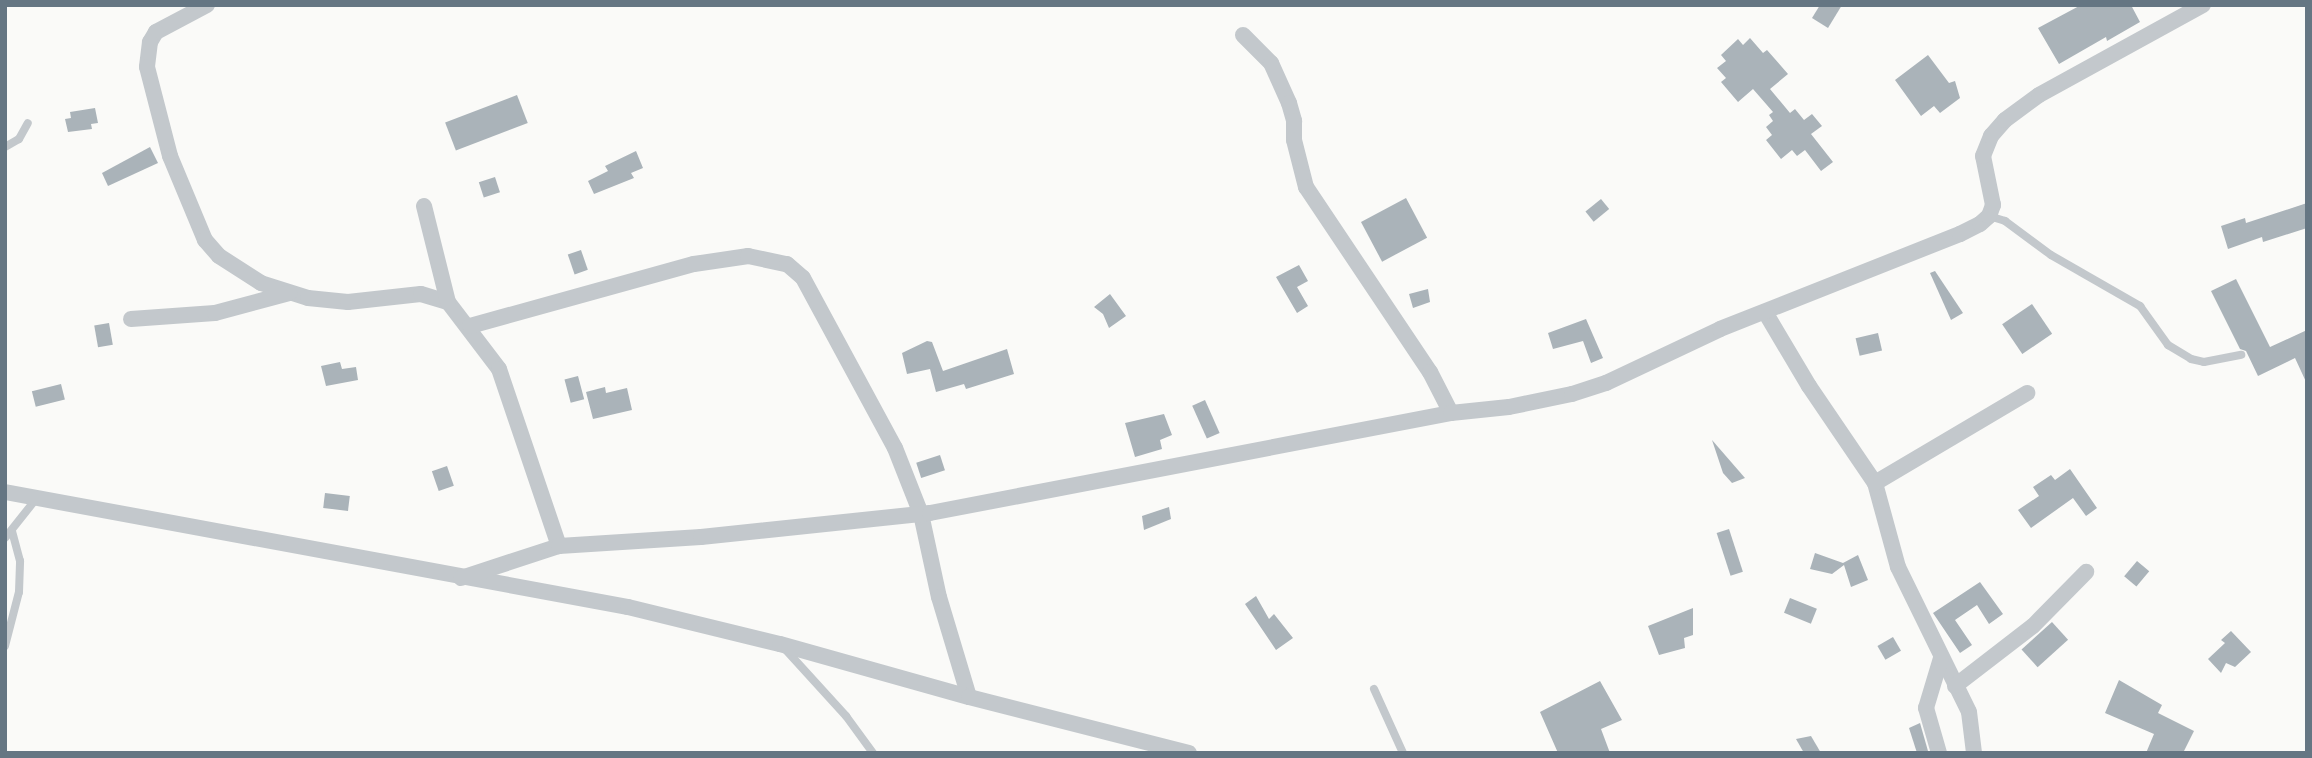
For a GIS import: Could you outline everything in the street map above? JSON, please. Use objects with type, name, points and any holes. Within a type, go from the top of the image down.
[{"type":"street","points":[[207,5],[156,32],[150,42],[149,79],[170,156],[196,223],[219,256],[261,283],[289,293],[336,302],[421,294],[448,302]]},
{"type":"street","points":[[461,578],[559,546],[701,537],[921,514],[1451,413],[1509,407],[1572,394],[1606,383],[1765,312],[1960,234],[1989,216],[1992,193],[1983,156],[1991,136],[2006,120],[2039,95],[2203,5]]},
{"type":"street","points":[[1243,35],[1271,63],[1289,103],[1294,121],[1294,141],[1306,187],[1430,372],[1451,413]]},
{"type":"street","points":[[424,206],[448,302],[470,326],[499,369],[559,546]]},
{"type":"street","points":[[470,326],[694,264],[748,256],[787,264],[803,278],[895,448],[921,514],[939,597],[969,697]]},
{"type":"street","points":[[131,319],[215,313],[289,293]]},
{"type":"street","points":[[1765,312],[1809,386],[1875,483],[1898,567],[1973,723],[1974,753]]},
{"type":"street","points":[[1875,483],[2027,393]]},
{"type":"street","points":[[5,492],[628,607],[780,644],[969,697],[1189,753]]},
{"type":"street","points":[[1955,686],[2040,620],[2086,572]]},
{"type":"street","points":[[1939,753],[1926,708],[1941,658]]},
{"type":"lane","points":[[5,147],[19,139],[28,123]]},
{"type":"lane","points":[[1989,216],[2005,221],[2052,255],[2140,306],[2168,345],[2191,359],[2204,362],[2241,355]]},
{"type":"lane","points":[[5,538],[36,499]]},
{"type":"lane","points":[[5,646],[19,592],[20,561],[12,531]]},
{"type":"lane","points":[[780,644],[846,716],[873,753]]},
{"type":"lane","points":[[1374,690],[1403,753]]},
{"type":"building","points":[[1820,5],[1842,5],[1828,28],[1812,18]]},
{"type":"building","points":[[2081,5],[2131,5],[2140,22],[2107,41],[2106,37],[2059,64],[2038,28]]},
{"type":"building","points":[[1750,38],[1763,53],[1767,50],[1788,74],[1770,89],[1790,113],[1795,109],[1804,120],[1812,114],[1822,126],[1811,134],[1833,162],[1821,171],[1805,150],[1797,156],[1792,150],[1781,159],[1766,140],[1772,135],[1766,127],[1773,121],[1769,115],[1773,112],[1753,89],[1738,102],[1721,82],[1726,78],[1717,68],[1726,61],[1721,55],[1738,39],[1743,45]]},
{"type":"building","points":[[1928,55],[1949,83],[1955,81],[1960,98],[1940,113],[1934,106],[1921,116],[1895,80]]},
{"type":"building","points":[[517,95],[528,123],[456,151],[445,123]]},
{"type":"building","points":[[95,108],[98,123],[91,124],[92,129],[68,132],[65,119],[71,118],[70,112]]},
{"type":"building","points":[[150,147],[158,163],[108,186],[102,173]]},
{"type":"building","points":[[636,151],[643,168],[631,173],[634,178],[594,194],[588,181],[608,171],[605,166]]},
{"type":"building","points":[[495,177],[500,192],[484,197],[479,182]]},
{"type":"building","points":[[1406,198],[1427,238],[1382,262],[1361,222]]},
{"type":"building","points":[[1601,199],[1609,209],[1594,222],[1585,212]]},
{"type":"building","points":[[2307,203],[2307,228],[2263,242],[2262,237],[2228,249],[2221,226],[2245,218],[2246,223]]},
{"type":"building","points":[[581,250],[588,270],[575,274],[568,255]]},
{"type":"building","points":[[1299,265],[1308,281],[1297,287],[1308,306],[1297,313],[1276,277]]},
{"type":"building","points":[[1935,271],[1963,313],[1951,320],[1930,273]]},
{"type":"building","points":[[2236,279],[2270,347],[2307,330],[2307,384],[2295,358],[2258,376],[2246,351],[2240,349],[2211,291]]},
{"type":"building","points":[[1428,289],[1430,302],[1413,308],[1409,294]]},
{"type":"building","points":[[1110,294],[1126,316],[1109,328],[1103,314],[1094,307]]},
{"type":"building","points":[[2032,304],[2052,334],[2022,354],[2002,324]]},
{"type":"building","points":[[1586,319],[1603,358],[1591,363],[1583,341],[1553,349],[1548,333]]},
{"type":"building","points":[[109,323],[113,345],[98,347],[94,326]]},
{"type":"building","points":[[1878,333],[1882,351],[1860,356],[1856,338]]},
{"type":"building","points":[[927,341],[932,342],[943,371],[1007,349],[1014,374],[966,389],[964,384],[936,392],[930,369],[907,374],[902,353]]},
{"type":"building","points":[[340,362],[342,369],[356,367],[358,380],[326,386],[321,366]]},
{"type":"building","points":[[578,376],[584,399],[571,403],[564,380]]},
{"type":"building","points":[[61,384],[65,400],[36,407],[32,391]]},
{"type":"building","points":[[605,387],[606,393],[627,388],[632,410],[593,419],[586,392]]},
{"type":"building","points":[[1205,400],[1220,433],[1207,439],[1192,406]]},
{"type":"building","points":[[1164,414],[1172,435],[1160,440],[1162,449],[1135,457],[1125,423]]},
{"type":"building","points":[[1712,440],[1745,478],[1732,483],[1723,473]]},
{"type":"building","points":[[940,455],[945,470],[921,478],[916,463]]},
{"type":"building","points":[[447,466],[454,486],[439,491],[432,471]]},
{"type":"building","points":[[2070,469],[2097,508],[2086,516],[2073,498],[2031,528],[2018,510],[2039,496],[2033,487],[2051,475],[2055,480]]},
{"type":"building","points":[[325,493],[350,496],[348,511],[323,508]]},
{"type":"building","points":[[1169,507],[1171,519],[1144,530],[1142,516]]},
{"type":"building","points":[[1729,529],[1743,572],[1731,576],[1717,533]]},
{"type":"building","points":[[1815,553],[1843,563],[1858,555],[1868,580],[1851,587],[1844,565],[1832,574],[1810,569]]},
{"type":"building","points":[[2137,561],[2149,571],[2136,587],[2124,576]]},
{"type":"building","points":[[1980,582],[2003,614],[1989,624],[1977,605],[1955,620],[1972,645],[1960,653],[1933,613]]},
{"type":"building","points":[[1256,596],[1269,619],[1274,614],[1293,638],[1276,650],[1245,604]]},
{"type":"building","points":[[1790,598],[1817,609],[1811,624],[1784,613]]},
{"type":"building","points":[[1693,608],[1693,635],[1684,638],[1685,648],[1659,655],[1648,626]]},
{"type":"building","points":[[2052,622],[2068,640],[2038,667],[2022,649]]},
{"type":"building","points":[[2231,631],[2251,652],[2235,667],[2226,663],[2221,673],[2208,659],[2225,643],[2221,640]]},
{"type":"building","points":[[1893,637],[1901,651],[1885,660],[1877,646]]},
{"type":"building","points":[[2119,680],[2162,705],[2158,713],[2194,731],[2183,753],[2146,753],[2154,734],[2105,713]]},
{"type":"building","points":[[1600,681],[1622,720],[1601,729],[1610,753],[1558,753],[1540,712]]},
{"type":"building","points":[[1920,723],[1928,751],[1917,753],[1909,728]]},
{"type":"building","points":[[1811,736],[1821,753],[1804,753],[1796,739]]}]
